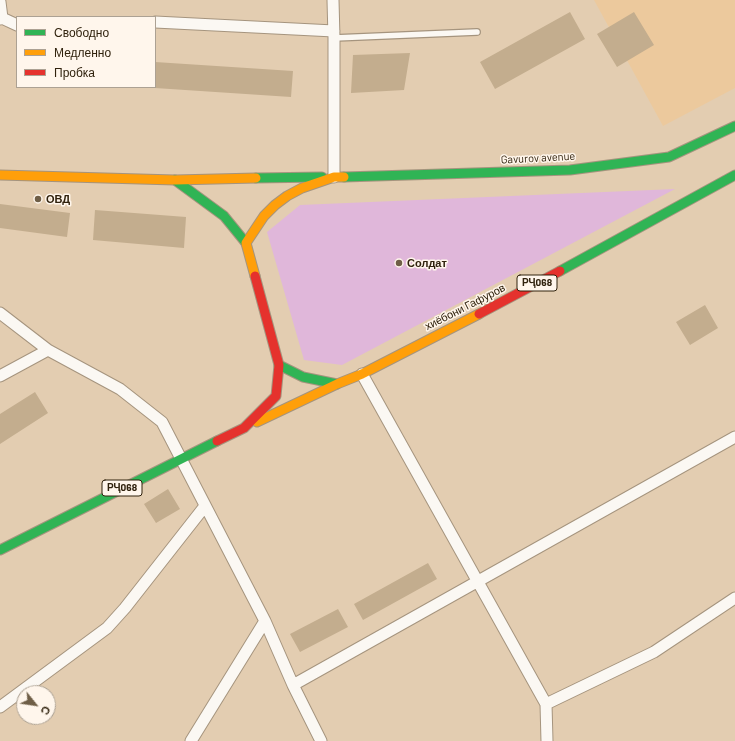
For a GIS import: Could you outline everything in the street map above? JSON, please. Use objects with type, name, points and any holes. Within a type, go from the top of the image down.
[{"type":"main road","name":"Gavurov avenue","points":[[0,175],[176,180],[562,170],[669,157],[735,126]]},
{"type":"main road","name":"хиёбони Гафуров","points":[[244,428],[336,384],[362,374],[549,277],[735,175]]},
{"type":"main road","points":[[176,180],[224,216],[246,243],[264,216],[287,196],[302,188],[334,177]]},
{"type":"main road","name":"РҶ068","points":[[0,550],[181,458],[244,428],[276,396],[279,365],[246,243]]},
{"type":"main road","points":[[279,365],[303,377],[336,384]]},
{"type":"street","points":[[333,0],[334,177]]},
{"type":"street","points":[[0,2],[1,19],[16,25]]},
{"type":"street","points":[[156,22],[334,34]]},
{"type":"street","points":[[0,314],[48,350],[120,389],[162,422],[265,621],[293,685],[321,741]]},
{"type":"street","points":[[0,376],[48,350]]},
{"type":"street","points":[[362,374],[546,704],[547,741]]},
{"type":"street","points":[[293,685],[735,437]]},
{"type":"street","points":[[0,707],[107,628],[125,608],[205,506]]},
{"type":"street","points":[[546,704],[654,652],[735,598]]},
{"type":"street","points":[[190,741],[265,621]]},
{"type":"lane","points":[[334,34],[477,32]]},
{"type":"shaded area","points":[[594,0],[735,0],[735,88],[663,126]]},
{"type":"shaded area","points":[[675,189],[342,365],[304,360],[267,232],[300,205]]},
{"type":"building","points":[[570,12],[585,39],[495,89],[480,62]]},
{"type":"building","points":[[634,12],[654,45],[617,67],[597,34]]},
{"type":"building","points":[[410,53],[404,90],[351,93],[353,55]]},
{"type":"building","points":[[156,62],[293,71],[291,97],[155,88]]},
{"type":"building","points":[[0,204],[70,213],[67,237],[0,228]]},
{"type":"building","points":[[95,210],[186,217],[184,248],[93,240]]},
{"type":"building","points":[[705,305],[718,328],[690,345],[676,322]]},
{"type":"building","points":[[35,392],[48,413],[0,444],[0,414]]},
{"type":"building","points":[[168,489],[180,509],[156,523],[144,504]]},
{"type":"building","points":[[428,563],[437,579],[363,620],[354,604]]},
{"type":"building","points":[[338,609],[348,627],[300,652],[290,634]]},
{"type":"traffic: fast","points":[[344,177],[570,170],[669,157],[735,126]]},
{"type":"traffic: fast","points":[[560,271],[735,175]]},
{"type":"traffic: fast","points":[[256,178],[322,177]]},
{"type":"traffic: fast","points":[[175,180],[224,216],[246,243]]},
{"type":"traffic: fast","points":[[279,365],[303,377],[337,384]]},
{"type":"traffic: fast","points":[[0,550],[217,441]]},
{"type":"traffic: slow","points":[[0,175],[175,180],[256,178]]},
{"type":"traffic: slow","points":[[255,276],[246,243],[264,216],[287,196],[302,188],[334,177],[344,177]]},
{"type":"traffic: slow","points":[[257,422],[337,384],[362,374],[479,314]]},
{"type":"traffic: jam","points":[[479,314],[560,271]]},
{"type":"traffic: jam","points":[[217,441],[244,428],[276,396],[279,365],[255,276]]},
{"type":"place","name":"ОВД","points":[[38,199]]},
{"type":"place","name":"Солдат","points":[[399,263]]}]
